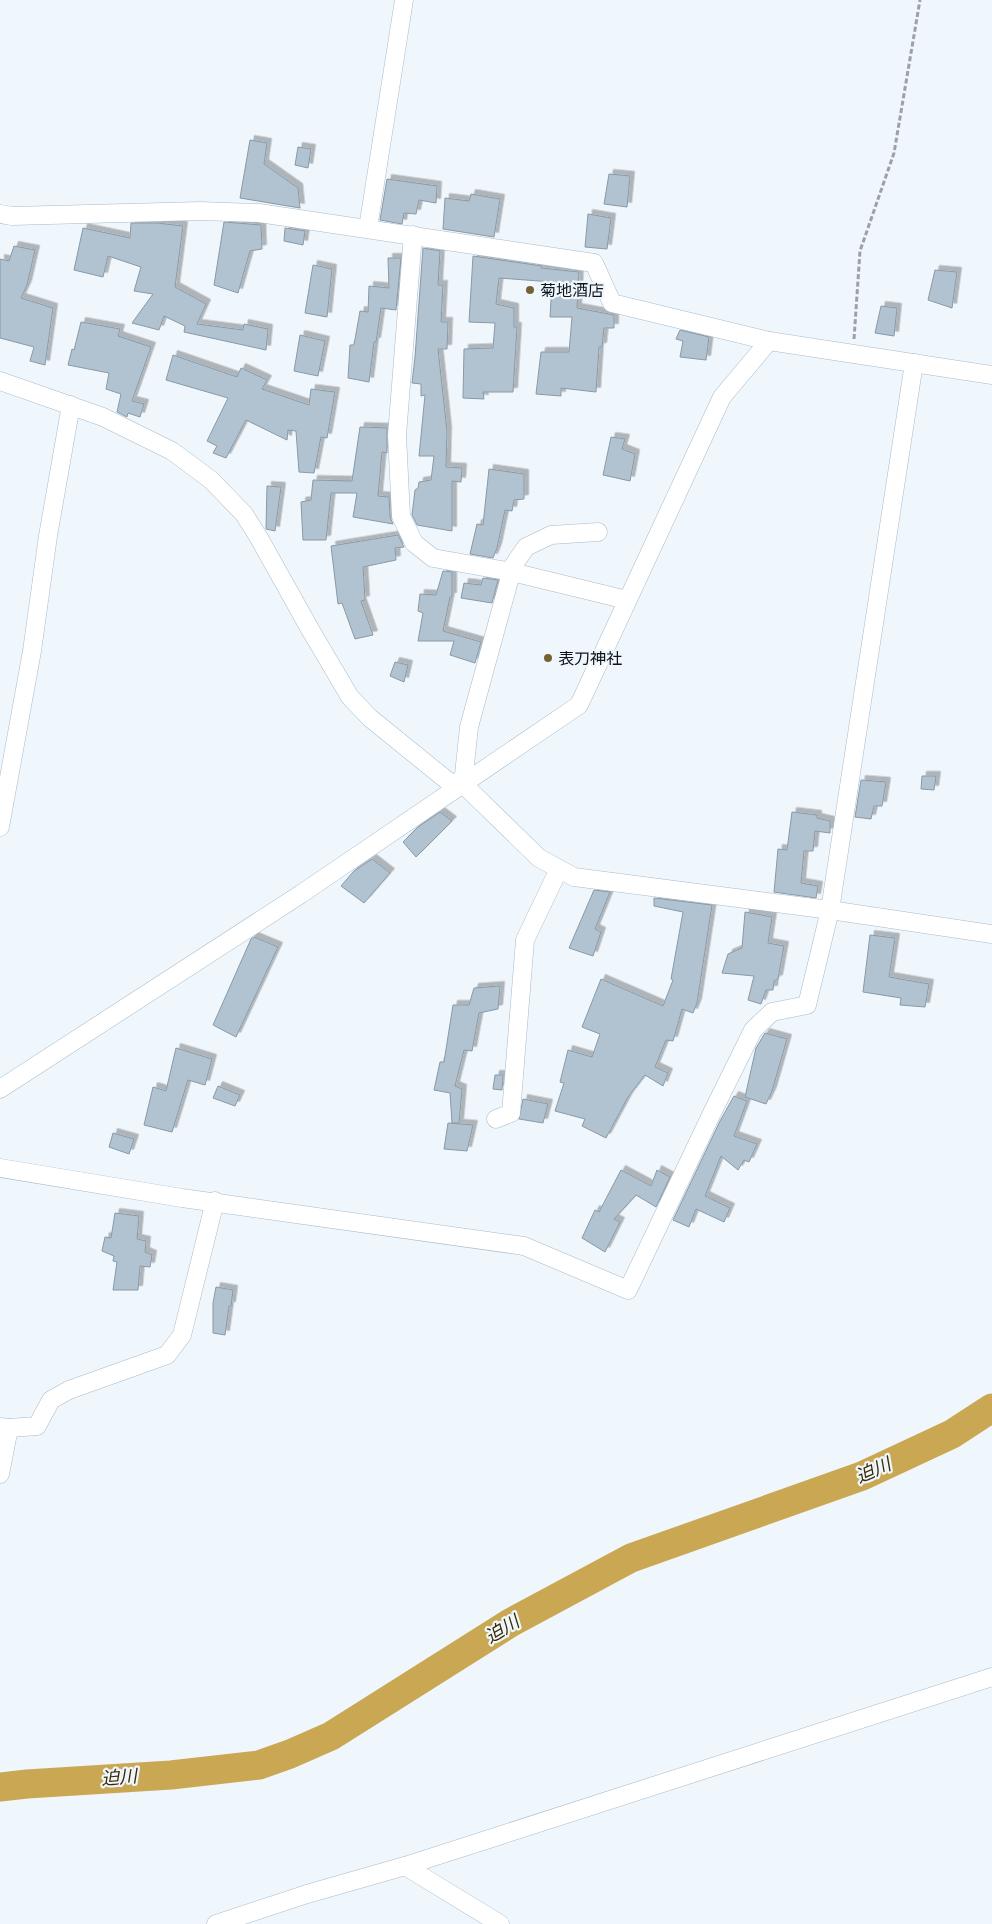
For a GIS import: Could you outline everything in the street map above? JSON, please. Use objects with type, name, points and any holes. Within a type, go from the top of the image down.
[{"type":"street","points":[[368,228],[404,0]]},
{"type":"street","points":[[0,214],[12,216],[200,211],[259,213],[594,263],[612,303],[770,341],[854,352],[992,375]]},
{"type":"street","points":[[413,235],[396,435],[401,516],[414,542],[433,558],[512,572],[628,600]]},
{"type":"street","points":[[0,1089],[301,894],[578,704],[722,397],[770,341]]},
{"type":"street","points":[[0,1168],[163,1195],[524,1246],[628,1290],[753,1030],[772,1012],[807,1005],[830,910],[914,363]]},
{"type":"street","points":[[0,381],[103,417],[172,451],[211,480],[244,514],[310,631],[350,697],[370,718],[449,782],[463,784],[539,858],[574,877],[830,910],[992,934]]},
{"type":"street","points":[[0,828],[32,651],[48,536],[71,405]]},
{"type":"street","points":[[463,784],[469,727],[513,566],[526,547],[551,535],[598,532]]},
{"type":"street","points":[[496,1119],[511,1113],[525,940],[559,869]]},
{"type":"street","points":[[0,1474],[5,1428],[37,1426],[51,1400],[69,1390],[167,1355],[182,1335],[215,1201]]},
{"type":"street","points":[[216,1924],[308,1894],[405,1866],[992,1677]]},
{"type":"street","points":[[405,1866],[500,1924]]},
{"type":"path","points":[[854,352],[860,251],[894,153],[920,0]]},
{"type":"building","points":[[250,140],[267,143],[264,164],[298,188],[300,208],[240,198]]},
{"type":"building","points":[[298,147],[311,149],[308,168],[295,165]]},
{"type":"building","points":[[609,174],[630,176],[627,207],[604,204]]},
{"type":"building","points":[[387,179],[437,186],[436,203],[419,200],[416,214],[404,213],[402,224],[380,220]]},
{"type":"building","points":[[471,194],[500,199],[494,237],[443,229],[445,198],[469,201]]},
{"type":"building","points":[[588,214],[611,218],[607,249],[585,247]]},
{"type":"building","points":[[224,222],[261,225],[262,249],[250,251],[238,293],[214,285]]},
{"type":"building","points":[[131,223],[183,226],[175,287],[206,304],[197,324],[243,330],[244,324],[268,329],[266,350],[184,332],[185,326],[164,316],[159,330],[132,323],[153,294],[134,291],[141,267],[108,256],[103,277],[74,270],[83,228],[130,238]]},
{"type":"building","points":[[285,228],[305,231],[303,245],[284,241]]},
{"type":"building","points":[[14,246],[35,250],[27,285],[21,298],[53,308],[45,365],[30,361],[34,347],[0,338],[0,259],[9,261]]},
{"type":"building","points":[[423,248],[440,251],[438,285],[443,285],[441,322],[448,322],[447,349],[438,349],[447,431],[446,467],[462,468],[461,482],[452,481],[452,531],[417,525],[412,515],[415,490],[418,488],[419,482],[431,480],[434,456],[419,456],[425,395],[421,396],[421,384],[412,383]]},
{"type":"building","points":[[473,256],[542,266],[541,268],[579,272],[577,308],[614,315],[614,328],[604,328],[602,347],[599,347],[596,392],[561,388],[561,396],[536,394],[541,352],[569,352],[572,317],[550,317],[552,282],[499,278],[496,304],[514,308],[514,327],[517,327],[513,392],[483,392],[484,399],[463,398],[464,349],[493,348],[495,323],[469,322]]},
{"type":"building","points":[[388,258],[401,258],[396,310],[381,308],[369,382],[348,378],[350,345],[354,345],[360,311],[368,312],[369,286],[389,288]]},
{"type":"building","points":[[313,265],[332,269],[327,317],[305,313]]},
{"type":"building","points":[[935,270],[957,272],[952,308],[928,300]]},
{"type":"building","points":[[881,306],[897,308],[894,336],[875,333]]},
{"type":"building","points":[[81,322],[120,329],[118,336],[151,347],[132,401],[144,404],[140,417],[128,413],[127,417],[117,412],[121,394],[106,389],[109,373],[68,365]]},
{"type":"building","points":[[680,330],[709,337],[706,360],[680,357],[683,341],[676,339]]},
{"type":"building","points":[[300,335],[325,341],[318,376],[294,371]]},
{"type":"building","points":[[173,355],[237,377],[241,368],[267,380],[262,389],[309,405],[311,389],[335,392],[327,438],[321,437],[314,473],[299,472],[296,431],[288,430],[287,440],[246,420],[226,458],[213,453],[217,446],[207,441],[228,398],[166,380]]},
{"type":"building","points":[[360,427],[387,428],[387,453],[382,452],[378,496],[389,497],[390,517],[393,524],[353,517],[357,493],[331,493],[326,540],[303,540],[301,502],[311,500],[313,480],[352,481]]},
{"type":"building","points":[[611,437],[625,439],[622,449],[635,454],[630,481],[603,475]]},
{"type":"building","points":[[489,469],[524,474],[524,499],[514,500],[512,511],[505,510],[493,558],[470,554],[477,524],[483,525]]},
{"type":"building","points":[[267,486],[281,487],[275,531],[266,529]]},
{"type":"building","points":[[398,535],[404,547],[395,548],[396,560],[363,567],[365,600],[361,601],[373,635],[355,639],[342,603],[338,604],[331,546]]},
{"type":"building","points":[[443,571],[452,572],[452,597],[450,597],[443,631],[481,642],[475,663],[450,655],[454,641],[418,641],[423,613],[418,611],[420,594],[436,595]]},
{"type":"building","points":[[483,578],[498,580],[492,603],[461,598],[464,583],[481,585]]},
{"type":"building","points":[[395,662],[408,665],[404,682],[390,676]]},
{"type":"building","points":[[922,776],[936,776],[934,790],[921,789]]},
{"type":"building","points":[[861,780],[886,782],[882,806],[874,806],[871,819],[855,817]]},
{"type":"building","points":[[440,812],[452,821],[416,857],[403,842],[418,827]]},
{"type":"building","points":[[792,812],[817,815],[817,818],[830,821],[830,833],[815,831],[813,851],[804,851],[801,883],[818,886],[816,898],[774,892],[778,849],[787,850]]},
{"type":"building","points":[[372,859],[390,873],[364,903],[341,886],[354,871]]},
{"type":"building","points":[[594,890],[610,892],[595,929],[601,932],[593,956],[569,948]]},
{"type":"building","points":[[654,898],[712,905],[697,1003],[693,1013],[682,1009],[673,1041],[666,1040],[655,1067],[668,1073],[663,1086],[645,1075],[628,1097],[606,1138],[582,1126],[585,1119],[555,1111],[564,1083],[560,1082],[568,1050],[592,1057],[600,1034],[582,1027],[601,979],[663,1006],[673,980],[671,979],[683,912],[654,906]]},
{"type":"building","points":[[745,912],[772,917],[768,943],[784,946],[778,979],[774,981],[773,990],[766,990],[761,1004],[748,1000],[754,976],[722,973],[728,954],[742,948]]},
{"type":"building","points":[[870,935],[895,938],[889,977],[929,984],[925,1007],[900,1005],[901,998],[863,992]]},
{"type":"building","points":[[254,937],[278,947],[236,1037],[213,1025],[251,939]]},
{"type":"building","points":[[500,986],[498,1009],[479,1013],[472,1051],[464,1050],[455,1086],[462,1089],[459,1123],[452,1123],[450,1093],[434,1090],[440,1062],[444,1062],[453,1005],[469,1005],[474,988]]},
{"type":"building","points":[[765,1033],[787,1039],[772,1091],[766,1104],[745,1097],[756,1048]]},
{"type":"building","points":[[176,1048],[212,1059],[205,1085],[188,1080],[172,1132],[144,1125],[153,1087],[166,1091]]},
{"type":"building","points":[[495,1075],[503,1075],[502,1090],[493,1089]]},
{"type":"building","points":[[218,1086],[240,1095],[235,1106],[213,1098]]},
{"type":"building","points":[[734,1096],[747,1101],[734,1136],[757,1144],[749,1162],[744,1160],[738,1170],[721,1156],[705,1196],[730,1208],[724,1222],[696,1209],[689,1227],[673,1220],[720,1121]]},
{"type":"building","points":[[523,1099],[548,1104],[543,1123],[519,1119]]},
{"type":"building","points":[[448,1123],[473,1125],[467,1151],[444,1149]]},
{"type":"building","points":[[113,1133],[134,1139],[129,1154],[109,1147]]},
{"type":"building","points":[[621,1170],[651,1186],[657,1170],[670,1177],[656,1207],[636,1195],[614,1219],[620,1222],[605,1252],[582,1238],[595,1210],[599,1212]]},
{"type":"building","points":[[115,1213],[139,1216],[137,1239],[146,1241],[145,1252],[152,1255],[150,1267],[140,1266],[138,1290],[113,1290],[117,1262],[113,1261],[114,1256],[102,1251],[105,1237],[111,1238]]},
{"type":"building","points":[[216,1287],[233,1290],[225,1335],[213,1333],[213,1303]]},
{"type":"waterway","name":"迫川","points":[[0,1787],[171,1775],[259,1765],[290,1754],[331,1736],[510,1623],[631,1558],[862,1476],[952,1434],[992,1408]]},
{"type":"place","name":"菊地酒店","points":[[530,290]]},
{"type":"place","name":"表刀神社","points":[[548,658]]}]
